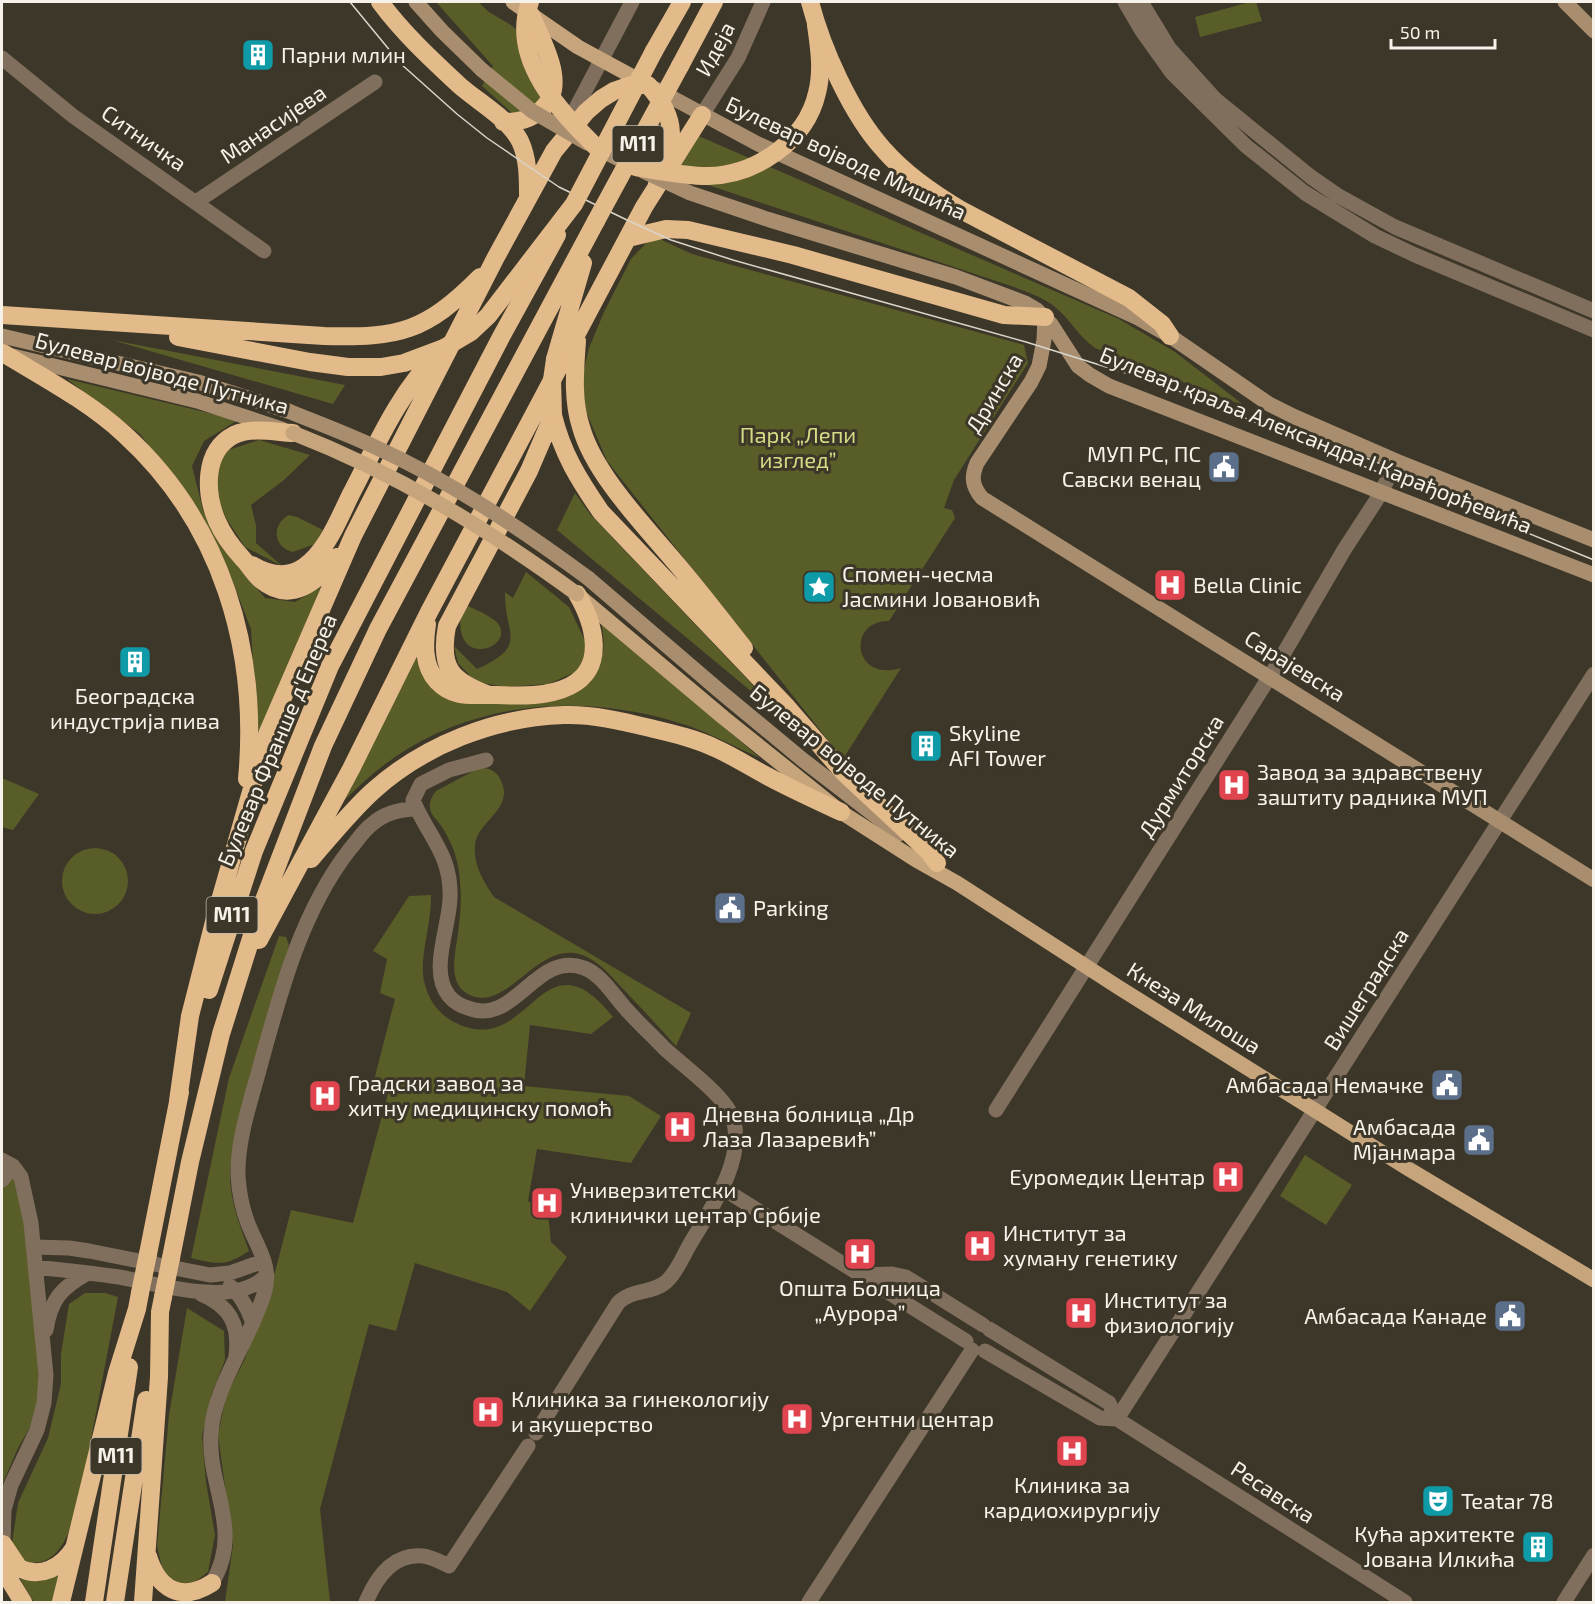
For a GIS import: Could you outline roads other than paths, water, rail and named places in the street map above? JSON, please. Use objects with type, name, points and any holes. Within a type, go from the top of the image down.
[{"type":"highway","points":[[380,2],[420,47],[459,85],[514,132],[524,151],[528,170],[528,197]]},
{"type":"highway","name":"M11","points":[[574,204],[682,2]]},
{"type":"highway","name":"M11","points":[[596,221],[714,2]]},
{"type":"highway","points":[[810,2],[816,24],[841,82],[874,139],[885,152],[945,200],[1130,298],[1162,324],[1170,336]]},
{"type":"highway","points":[[503,122],[525,120],[538,113],[549,103],[553,93],[554,82],[549,58],[530,8]]},
{"type":"highway","points":[[530,8],[525,33],[531,63],[554,100],[598,149]]},
{"type":"highway","points":[[636,167],[710,176],[744,169],[774,155],[799,130],[814,104],[820,71],[816,24]]},
{"type":"highway","points":[[178,1101],[190,1016],[268,732],[353,536],[528,197],[554,151],[586,112],[614,91],[632,85],[648,85],[663,102],[671,121],[670,147],[657,184]]},
{"type":"highway","points":[[238,978],[351,769],[429,612],[531,417],[558,372],[578,330],[657,184],[702,115]]},
{"type":"highway","points":[[106,323],[310,362],[348,367],[381,367],[412,361],[444,348],[471,332],[488,316],[574,204]]},
{"type":"highway","name":"Булевар Франше д'Епереа","points":[[94,1602],[139,1301],[178,1101],[220,951],[254,851],[330,666],[574,204]]},
{"type":"highway","points":[[596,221],[555,359],[552,380],[553,415],[562,447],[601,512],[787,707],[843,772],[929,852],[937,863]]},
{"type":"highway","name":"Булевар Франше д'Епереа","points":[[115,1602],[162,1305],[205,1094],[221,1034],[259,913],[323,746],[378,629],[596,221]]},
{"type":"highway","points":[[628,237],[666,229],[688,230],[793,255],[1004,315],[1045,317]]},
{"type":"highway","points":[[2,315],[324,336],[385,335],[401,332],[436,316],[492,266]]},
{"type":"highway","points":[[578,330],[575,393],[581,430],[593,454],[636,516],[752,658],[787,707]]},
{"type":"highway","points":[[2,347],[105,418],[124,434],[161,471],[178,492],[205,538],[218,565],[235,614],[244,667],[248,761],[242,824]]},
{"type":"highway","points":[[245,561],[278,575],[295,572],[314,558],[330,535],[400,402],[426,366],[444,348]]},
{"type":"highway","points":[[489,695],[463,684],[456,678],[446,661],[447,626],[529,471],[553,415]]},
{"type":"highway","points":[[293,433],[257,431],[236,434],[218,448],[208,472],[216,521],[235,551],[258,578],[277,589],[301,588],[318,579],[353,536]]},
{"type":"highway","points":[[429,612],[425,648],[430,671],[444,687],[459,695],[526,695],[570,686],[587,671],[594,653],[594,634],[587,610],[577,594]]},
{"type":"highway","points":[[287,888],[349,815],[374,790],[401,770],[457,738],[502,724],[538,717],[588,716],[683,737],[715,748],[766,776],[841,812]]},
{"type":"highway","points":[[61,1602],[117,1373],[139,1301]]},
{"type":"highway","points":[[143,1602],[162,1305]]},
{"type":"highway","points":[[3,1544],[19,1568],[36,1572],[59,1565],[75,1546]]},
{"type":"highway","points":[[3,1544],[6,1571],[22,1602]]},
{"type":"highway","points":[[147,1554],[154,1575],[167,1588],[190,1592],[212,1583]]},
{"type":"highway","points":[[199,1602],[212,1583]]},
{"type":"main road","points":[[416,2],[482,70],[532,111],[598,149],[690,194],[956,277],[1025,303],[1045,317]]},
{"type":"main road","name":"Булевар војводе Мишића","points":[[513,2],[530,8],[600,60],[759,144],[1138,318],[1170,336]]},
{"type":"main road","points":[[1565,2],[1593,31]]},
{"type":"main road","name":"Булевар краља Александра I Карађорђевића","points":[[1045,317],[1078,366],[1109,386],[1593,575]]},
{"type":"main road","name":"Дринска","points":[[975,490],[973,473],[977,463],[1031,382],[1039,366],[1044,340],[1045,317]]},
{"type":"main road","name":"Булевар краља Александра I Карађорђевића","points":[[1170,336],[1269,404],[1396,461],[1593,540]]},
{"type":"main road","name":"Булевар војводе Путника","points":[[2,347],[198,382],[288,411],[373,446],[476,501],[588,578],[796,754],[937,863],[957,883]]},
{"type":"main road","name":"Булевар војводе Путника","points":[[2,347],[197,401],[293,433],[376,468],[448,507],[515,549],[577,594],[724,718],[841,812],[957,883]]},
{"type":"main road","name":"Сарајевска","points":[[975,490],[990,504],[1593,880]]},
{"type":"main road","name":"Кнеза Милоша","points":[[957,883],[1086,967],[1593,1280]]},
{"type":"street","points":[[554,151],[632,2]]},
{"type":"street","name":"Идеја","points":[[702,115],[738,58],[763,2]]},
{"type":"street","points":[[1125,2],[1142,31],[1172,73],[1246,146],[1305,193],[1375,236],[1593,330]]},
{"type":"street","points":[[1141,2],[1169,48],[1215,99],[1311,177],[1337,195],[1395,227],[1593,311]]},
{"type":"street","name":"Ситничка","points":[[2,58],[74,116],[264,251]]},
{"type":"street","name":"Манасијева","points":[[196,202],[375,82]]},
{"type":"street","name":"Дурмиторска","points":[[996,1110],[1270,677],[1344,550],[1381,493],[1396,461]]},
{"type":"street","name":"Вишеградска","points":[[1117,1419],[1593,674]]},
{"type":"street","points":[[366,1602],[377,1578],[399,1560],[423,1556],[449,1566],[618,1304],[627,1296],[660,1286],[668,1280],[722,1188],[735,1148],[733,1118],[728,1108],[589,970],[573,966],[549,971],[502,1007],[492,1011],[475,1011],[455,1002],[449,996],[444,987],[440,967],[450,898],[448,876],[438,843],[413,800],[422,784],[449,770],[486,760]]},
{"type":"street","points":[[212,1583],[223,1561],[225,1547],[223,1513],[213,1459],[211,1432],[221,1393],[265,1291],[266,1268],[247,1221],[241,1197],[239,1164],[254,1089],[291,964],[323,890],[354,844],[370,825],[386,814],[402,809],[417,809]]},
{"type":"street","points":[[2,1180],[7,1163],[21,1177],[31,1224],[44,1345],[46,1389],[41,1418],[33,1441],[8,1497],[3,1519],[3,1544]]},
{"type":"street","points":[[722,1188],[974,1347],[1100,1418],[1117,1419],[1109,1403],[906,1277],[892,1274],[860,1275]]},
{"type":"street","points":[[33,1247],[89,1251],[210,1275],[225,1282],[236,1291],[247,1307],[253,1323]]},
{"type":"street","points":[[36,1267],[87,1273],[196,1292],[236,1291],[258,1284],[266,1268]]},
{"type":"street","points":[[210,1275],[266,1268]]},
{"type":"street","points":[[44,1345],[47,1321],[55,1298],[64,1288],[87,1273]]},
{"type":"street","points":[[196,1292],[217,1301],[233,1321],[237,1343],[234,1365]]},
{"type":"street","points":[[809,1602],[974,1347],[992,1341],[992,1333],[986,1327],[970,1328],[967,1334],[974,1347]]},
{"type":"street","name":"Ресавска","points":[[1117,1419],[1405,1602]]},
{"type":"street","points":[[1564,1602],[1593,1554]]},
{"type":"tram line","points":[[350,2],[401,64],[487,138],[559,187],[671,240],[733,260],[1026,342],[1164,385],[1594,560]]},
{"type":"tram line","points":[[1354,453],[1512,517]]},
{"type":"place","name":"Парни млин","points":[[258,55]]},
{"type":"place","name":"МУП РС, ПС Савски венац","points":[[1224,467]]},
{"type":"place","name":"Bella Clinic","points":[[1170,585]]},
{"type":"place","name":"Спомен-чесма Јасмини Јовановић","points":[[819,587]]},
{"type":"place","name":"Београдска индустрија пива","points":[[135,662]]},
{"type":"place","name":"Skyline AFI Tower","points":[[926,746]]},
{"type":"place","name":"Завод за здравствену заштиту радника МУП","points":[[1234,785]]},
{"type":"place","name":"Parking","points":[[730,908]]},
{"type":"place","name":"Амбасада Немачке","points":[[1447,1085]]},
{"type":"place","name":"Градски завод за хитну медицинску помоћ","points":[[325,1096]]},
{"type":"place","name":"Дневна болница „Др Лаза Лазаревић”","points":[[680,1127]]},
{"type":"place","name":"Амбасада Мјанмара","points":[[1479,1140]]},
{"type":"place","name":"Еуромедик Центар","points":[[1228,1177]]},
{"type":"place","name":"Универзитетски клинички центар Србије","points":[[547,1203]]},
{"type":"place","name":"Институт за хуману генетику","points":[[980,1246]]},
{"type":"place","name":"Општа Болница „Аурора”","points":[[860,1254]]},
{"type":"place","name":"Институт за физиологију","points":[[1081,1313]]},
{"type":"place","name":"Амбасада Канаде","points":[[1510,1316]]},
{"type":"place","name":"Клиника за гинекологију и акушерство","points":[[488,1412]]},
{"type":"place","name":"Ургентни центар","points":[[797,1419]]},
{"type":"place","name":"Клиника за кардиохирургију","points":[[1072,1451]]},
{"type":"place","name":"Teatar 78","points":[[1438,1501]]},
{"type":"place","name":"Кућа архитекте Јована Илкића","points":[[1538,1547]]},
{"type":"park label","name":"Парк „Лепи изглед”","points":[[798,448]]}]
